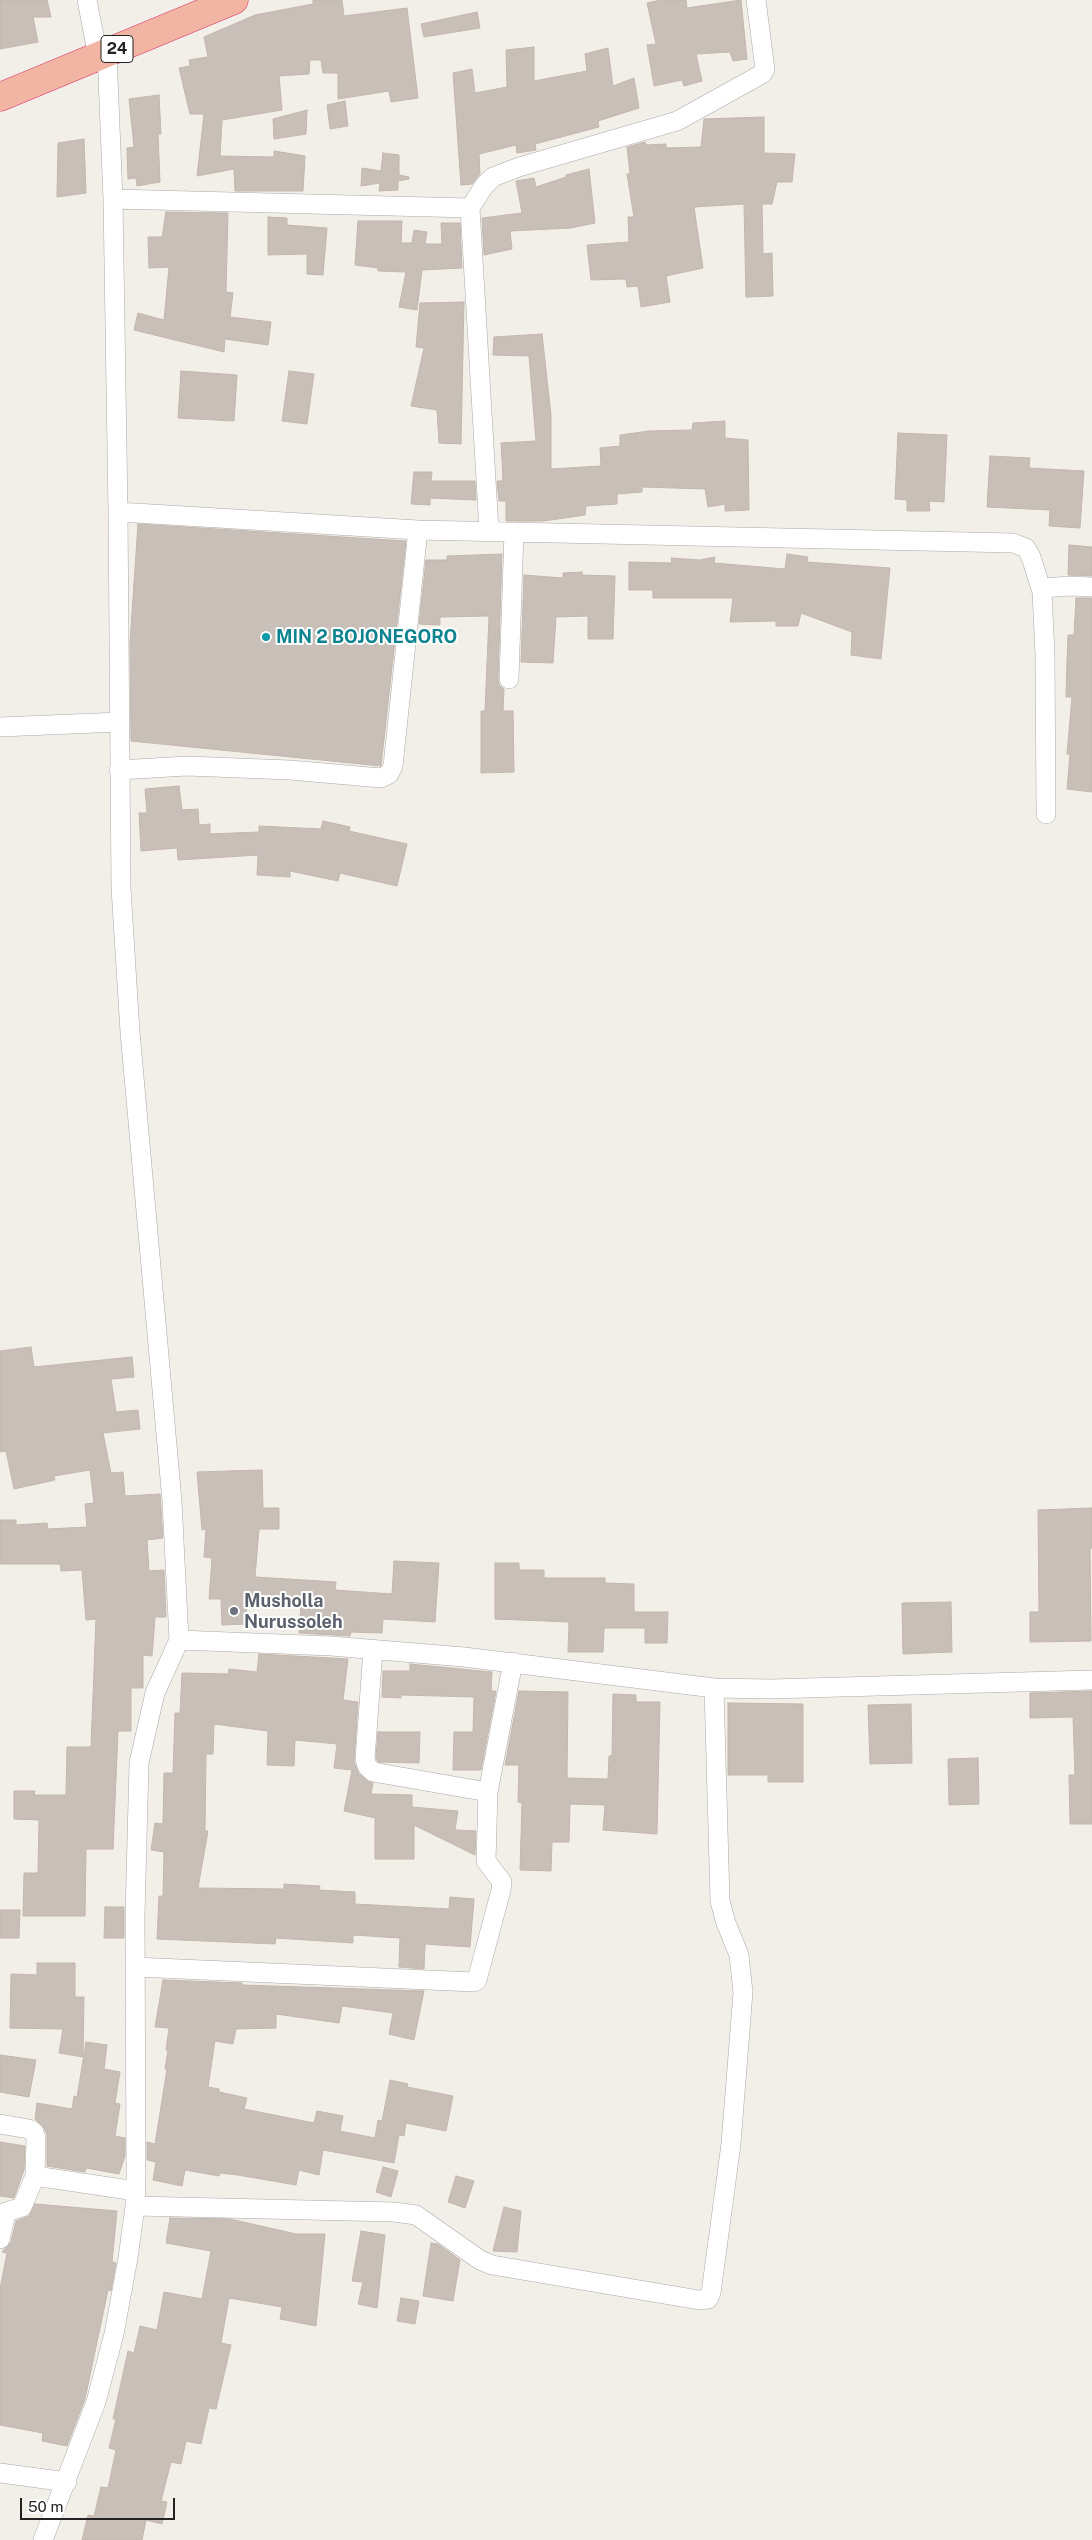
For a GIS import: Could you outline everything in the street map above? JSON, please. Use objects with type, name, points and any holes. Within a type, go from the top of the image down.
[{"type":"highway","name":"24","points":[[0,97],[234,0]]},
{"type":"street","points":[[43,2540],[67,2482],[96,2402],[114,2334],[136,2199],[135,1967],[139,1763],[155,1693],[179,1640],[170,1482],[130,1032],[121,888],[113,199],[102,55],[87,0]]},
{"type":"street","points":[[489,531],[470,208],[484,186],[493,177],[519,167],[676,121],[762,74],[765,69],[756,0]]},
{"type":"street","points":[[113,199],[470,208]]},
{"type":"street","points":[[118,512],[418,530],[1013,543],[1026,548],[1031,556],[1042,588],[1045,655],[1046,814]]},
{"type":"street","points":[[119,770],[187,766],[290,770],[381,778],[389,774],[393,766],[418,530]]},
{"type":"street","points":[[509,679],[514,532]]},
{"type":"street","points":[[1042,588],[1092,587]]},
{"type":"street","points":[[0,727],[120,722]]},
{"type":"street","points":[[179,1640],[373,1650],[513,1662],[714,1688],[771,1689],[1092,1680]]},
{"type":"street","points":[[373,1650],[365,1759],[367,1766],[374,1772],[488,1792]]},
{"type":"street","points":[[135,1967],[474,1982],[477,1980],[502,1882],[486,1861],[488,1792],[513,1662]]},
{"type":"street","points":[[35,2176],[136,2199],[394,2212],[416,2215],[480,2260],[492,2264],[699,2300],[708,2299],[711,2293],[731,2144],[743,1992],[739,1955],[726,1923],[720,1901],[714,1688]]},
{"type":"street","points":[[0,2124],[29,2129],[34,2132],[36,2138],[35,2176],[22,2207],[3,2213],[0,2239]]},
{"type":"street","points":[[0,2473],[67,2482]]},
{"type":"building","points":[[0,0],[47,0],[51,17],[33,17],[38,42],[0,49]]},
{"type":"building","points":[[313,0],[342,0],[344,16],[407,8],[418,98],[391,102],[389,91],[338,99],[338,73],[323,73],[321,60],[310,60],[309,74],[279,76],[282,110],[222,120],[220,156],[274,157],[274,151],[305,156],[303,191],[235,191],[234,169],[197,176],[204,114],[190,114],[179,68],[190,66],[189,60],[208,57],[204,37],[255,15],[313,4]]},
{"type":"building","points":[[661,0],[686,0],[687,8],[741,0],[747,59],[733,61],[730,52],[696,54],[702,81],[684,86],[682,80],[654,86],[647,45],[656,44],[647,3]]},
{"type":"building","points":[[477,12],[480,28],[424,37],[421,24]]},
{"type":"building","points":[[534,47],[534,81],[587,71],[585,54],[608,48],[613,86],[634,78],[639,108],[598,121],[599,127],[535,144],[536,150],[517,153],[516,145],[479,154],[480,174],[472,184],[461,185],[453,73],[472,69],[475,93],[507,87],[506,50]]},
{"type":"building","points":[[159,95],[161,134],[158,134],[160,182],[137,186],[136,178],[128,179],[127,148],[134,147],[129,99]]},
{"type":"building","points":[[345,101],[348,126],[330,129],[327,105]]},
{"type":"building","points":[[307,110],[306,134],[274,139],[273,119]]},
{"type":"building","points":[[764,117],[764,153],[795,154],[792,182],[777,182],[772,204],[762,204],[763,254],[772,253],[773,296],[746,297],[744,204],[694,207],[703,268],[666,276],[670,302],[641,307],[638,286],[627,287],[626,279],[591,280],[587,245],[629,242],[628,217],[634,217],[627,174],[630,174],[627,147],[645,142],[646,145],[666,144],[666,148],[701,147],[704,119]]},
{"type":"building","points":[[84,139],[86,193],[57,197],[58,143]]},
{"type":"building","points":[[383,153],[399,155],[399,175],[409,177],[409,179],[398,181],[398,190],[379,191],[380,183],[361,186],[362,168],[381,171]]},
{"type":"building","points":[[589,169],[595,223],[571,228],[510,231],[512,249],[484,255],[482,218],[522,213],[516,181],[534,178],[536,187],[566,177],[566,175]]},
{"type":"building","points":[[166,212],[228,213],[226,292],[233,293],[230,317],[271,322],[268,345],[225,339],[224,352],[134,330],[138,313],[164,320],[169,267],[149,268],[148,237],[162,237]]},
{"type":"building","points":[[268,217],[287,218],[287,225],[327,228],[323,275],[307,274],[307,254],[268,255]]},
{"type":"building","points":[[358,221],[402,221],[401,243],[412,243],[414,230],[427,232],[425,244],[442,244],[441,223],[460,223],[462,268],[422,270],[417,310],[399,307],[406,272],[378,271],[378,268],[355,265]]},
{"type":"building","points":[[464,302],[461,444],[439,443],[437,410],[411,406],[424,348],[416,347],[420,303]]},
{"type":"building","points":[[542,334],[551,415],[551,469],[601,466],[600,448],[620,446],[620,435],[649,431],[692,430],[693,423],[725,421],[725,438],[748,440],[749,510],[725,511],[725,504],[708,507],[705,489],[642,487],[642,492],[617,494],[617,504],[586,506],[585,515],[544,521],[506,521],[506,501],[499,501],[497,481],[502,481],[503,478],[501,443],[536,441],[529,356],[493,355],[494,337]]},
{"type":"building","points":[[181,371],[237,375],[234,421],[178,418]]},
{"type":"building","points":[[289,371],[314,374],[307,424],[282,421]]},
{"type":"building","points":[[898,433],[947,435],[944,502],[929,501],[930,511],[907,511],[907,500],[895,499]]},
{"type":"building","points":[[990,456],[1030,458],[1029,468],[1084,471],[1080,528],[1049,526],[1050,510],[987,507]]},
{"type":"building","points":[[414,472],[432,472],[431,481],[475,481],[476,500],[430,498],[430,505],[411,504]]},
{"type":"building","name":"MIN 2 BOJONEGORO","points":[[138,524],[406,541],[381,766],[131,741],[130,642]]},
{"type":"building","points":[[1069,545],[1092,547],[1092,576],[1068,575]]},
{"type":"building","points":[[502,554],[498,679],[499,685],[504,689],[503,711],[513,711],[514,772],[481,773],[481,711],[485,711],[489,616],[440,617],[440,625],[419,624],[426,560],[447,560],[447,556]]},
{"type":"building","points":[[787,554],[808,557],[807,562],[890,568],[881,659],[851,655],[852,632],[801,613],[798,626],[776,626],[776,621],[730,622],[733,598],[653,598],[653,590],[629,590],[629,562],[672,563],[671,558],[700,560],[715,557],[714,563],[785,569]]},
{"type":"building","points":[[582,572],[582,575],[615,576],[613,639],[588,639],[588,616],[556,617],[553,663],[521,662],[524,575],[563,578],[563,573]]},
{"type":"building","points":[[1076,598],[1092,598],[1092,792],[1067,789],[1070,754],[1067,754],[1072,697],[1066,697],[1068,635],[1074,635]]},
{"type":"building","points":[[179,786],[182,810],[198,809],[199,825],[210,824],[210,834],[259,832],[259,826],[321,829],[323,821],[350,827],[349,831],[407,844],[397,886],[340,873],[338,881],[290,871],[290,877],[257,875],[258,855],[178,860],[177,848],[141,851],[139,813],[147,813],[145,789]]},
{"type":"building","points":[[31,1347],[34,1367],[132,1357],[134,1377],[111,1379],[116,1412],[138,1410],[140,1429],[103,1433],[111,1473],[123,1472],[125,1496],[160,1494],[163,1538],[147,1540],[149,1571],[164,1570],[166,1617],[155,1617],[152,1656],[143,1655],[143,1688],[131,1688],[131,1731],[118,1731],[113,1849],[86,1849],[85,1916],[23,1916],[24,1873],[38,1873],[39,1820],[14,1819],[14,1791],[35,1791],[34,1795],[66,1795],[67,1747],[91,1747],[96,1619],[86,1620],[82,1570],[61,1571],[60,1564],[0,1564],[0,1520],[16,1520],[16,1525],[47,1523],[48,1529],[87,1527],[85,1504],[94,1503],[90,1470],[54,1476],[55,1480],[14,1489],[6,1451],[0,1452],[0,1351]]},
{"type":"building","points":[[262,1470],[263,1508],[279,1508],[279,1529],[259,1529],[255,1577],[336,1582],[335,1590],[392,1594],[394,1561],[439,1563],[435,1622],[383,1619],[382,1633],[351,1632],[350,1636],[299,1633],[301,1606],[246,1602],[247,1624],[222,1625],[221,1599],[209,1599],[212,1558],[204,1557],[206,1529],[202,1530],[197,1472]]},
{"type":"building","points":[[1092,1508],[1092,1548],[1090,1548],[1091,1641],[1030,1642],[1030,1612],[1039,1612],[1038,1510]]},
{"type":"building","points":[[495,1563],[519,1563],[519,1570],[544,1570],[544,1578],[605,1578],[605,1583],[634,1584],[634,1612],[668,1612],[667,1643],[645,1643],[645,1628],[604,1628],[603,1652],[568,1652],[569,1622],[495,1619]]},
{"type":"building","points":[[951,1602],[952,1652],[903,1654],[902,1603]]},
{"type":"building","points":[[259,1654],[348,1659],[343,1700],[358,1702],[354,1762],[359,1774],[373,1783],[371,1794],[412,1795],[412,1807],[458,1811],[455,1830],[476,1831],[475,1855],[414,1825],[414,1859],[375,1859],[375,1818],[344,1811],[352,1770],[334,1768],[337,1744],[295,1740],[294,1766],[267,1765],[268,1731],[214,1724],[213,1754],[206,1754],[205,1831],[208,1831],[198,1888],[284,1889],[284,1884],[320,1886],[319,1890],[355,1892],[355,1904],[449,1909],[450,1897],[474,1899],[470,1947],[425,1944],[424,1969],[399,1967],[400,1938],[353,1935],[353,1943],[276,1938],[275,1944],[157,1939],[159,1896],[163,1896],[164,1852],[151,1850],[155,1823],[163,1824],[164,1773],[173,1773],[175,1713],[180,1713],[182,1673],[228,1674],[229,1669],[257,1672]]},
{"type":"building","points":[[410,1664],[492,1672],[491,1691],[496,1691],[481,1770],[453,1770],[454,1732],[473,1732],[474,1697],[401,1695],[401,1698],[382,1697],[383,1671],[410,1671]]},
{"type":"building","points":[[519,1691],[568,1692],[567,1778],[608,1779],[609,1756],[612,1756],[613,1694],[636,1695],[636,1702],[660,1702],[657,1834],[603,1830],[605,1805],[570,1804],[569,1842],[552,1842],[551,1871],[520,1870],[522,1803],[518,1802],[519,1765],[505,1765]]},
{"type":"building","points":[[1092,1691],[1092,1824],[1070,1824],[1069,1775],[1075,1775],[1073,1717],[1030,1718],[1030,1693]]},
{"type":"building","points":[[728,1703],[803,1704],[803,1782],[768,1782],[768,1775],[728,1775]]},
{"type":"building","points":[[911,1704],[912,1763],[870,1764],[868,1705]]},
{"type":"building","points":[[378,1732],[420,1732],[419,1763],[378,1762],[376,1758]]},
{"type":"building","points":[[978,1758],[979,1804],[949,1805],[948,1759]]},
{"type":"building","points":[[105,1907],[124,1907],[124,1938],[104,1938]]},
{"type":"building","points":[[0,1910],[20,1910],[19,1938],[0,1938]]},
{"type":"building","points":[[37,1963],[75,1963],[75,1997],[84,1997],[83,2057],[59,2053],[63,2029],[10,2028],[11,1974],[37,1975]]},
{"type":"building","points":[[163,1980],[242,1983],[242,1985],[424,1991],[414,2040],[389,2034],[393,2013],[342,2006],[339,2023],[276,2014],[276,2028],[236,2029],[233,2044],[215,2041],[208,2087],[219,2089],[219,2092],[247,2098],[244,2109],[314,2123],[317,2111],[343,2116],[340,2131],[375,2138],[378,2120],[382,2121],[390,2080],[408,2084],[407,2087],[453,2096],[446,2131],[406,2123],[404,2136],[399,2135],[394,2163],[323,2150],[319,2175],[299,2170],[296,2185],[238,2175],[220,2173],[219,2176],[185,2170],[182,2186],[153,2180],[156,2162],[147,2160],[147,2142],[155,2144],[167,2069],[165,2069],[168,2050],[166,2050],[169,2028],[155,2027]]},
{"type":"building","points":[[86,2042],[107,2045],[104,2069],[120,2072],[115,2103],[120,2104],[115,2136],[125,2138],[125,2156],[119,2174],[86,2168],[85,2172],[47,2166],[47,2134],[35,2119],[37,2103],[72,2109],[74,2096],[77,2097]]},
{"type":"building","points":[[0,2055],[36,2060],[29,2097],[0,2092]]},
{"type":"building","points":[[0,2142],[25,2146],[24,2170],[14,2198],[0,2196]]},
{"type":"building","points":[[383,2167],[398,2171],[391,2197],[376,2192]]},
{"type":"building","points":[[456,2176],[474,2181],[465,2208],[448,2202]]},
{"type":"building","points":[[35,2204],[117,2211],[112,2262],[116,2263],[111,2291],[108,2290],[85,2399],[67,2446],[42,2441],[43,2433],[0,2425],[0,2289],[7,2253],[2,2252],[11,2242],[16,2221],[29,2216]]},
{"type":"building","points":[[504,2207],[521,2211],[517,2252],[493,2251]]},
{"type":"building","points":[[170,2218],[230,2219],[296,2234],[325,2234],[316,2326],[280,2319],[282,2307],[229,2298],[221,2343],[231,2345],[216,2409],[209,2408],[201,2444],[186,2441],[181,2464],[171,2462],[161,2501],[167,2502],[162,2524],[146,2520],[142,2540],[82,2540],[88,2515],[94,2516],[101,2487],[108,2488],[116,2450],[109,2448],[116,2419],[113,2419],[128,2351],[134,2353],[140,2326],[157,2330],[164,2292],[202,2299],[211,2251],[166,2243]]},
{"type":"building","points":[[361,2231],[385,2235],[377,2308],[358,2304],[363,2282],[352,2281]]},
{"type":"building","points":[[431,2243],[438,2244],[460,2260],[453,2301],[423,2296]]},
{"type":"building","points":[[401,2298],[419,2301],[415,2324],[397,2321]]},
{"type":"place","name":"MIN 2 BOJONEGORO","points":[[266,637]]},
{"type":"place","name":"Musholla Nurussoleh","points":[[234,1611]]}]
